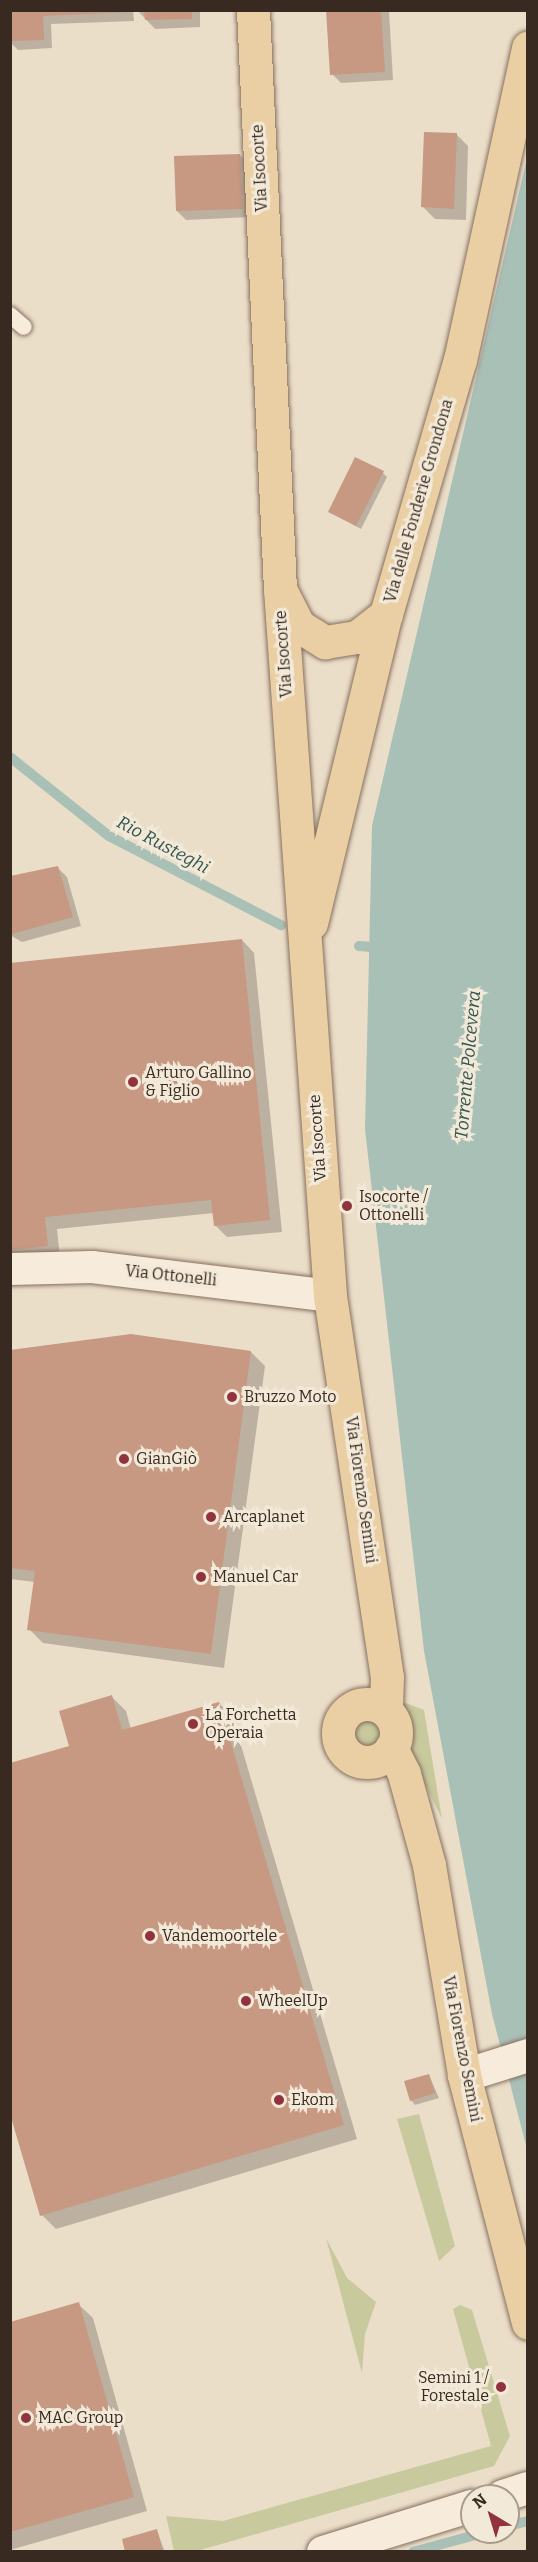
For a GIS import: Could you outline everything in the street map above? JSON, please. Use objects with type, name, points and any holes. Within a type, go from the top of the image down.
[{"type":"main road","name":"Via Isocorte","points":[[253,10],[280,589],[304,954],[330,1296]]},
{"type":"main road","name":"Via delle Fonderie Grondona","points":[[304,954],[386,614],[460,360],[528,47]]},
{"type":"main road","points":[[280,589],[299,626],[325,642],[357,637],[386,614]]},
{"type":"main road","name":"Via Fiorenzo Semini","points":[[330,1296],[342,1348],[382,1700],[395,1735],[392,1760],[429,1865],[464,2075],[528,2323]]},
{"type":"main road","points":[[382,1700],[346,1712],[338,1738],[354,1759],[392,1760]]},
{"type":"main road","points":[[464,2075],[516,2059]]},
{"type":"street","name":"Via Ottonelli","points":[[10,1269],[92,1267],[330,1296]]},
{"type":"street","points":[[323,2552],[460,2510]]},
{"type":"lane","points":[[10,315],[24,327]]},
{"type":"green space","points":[[398,1700],[424,1710],[442,1819],[403,1739],[393,1708]]},
{"type":"green space","points":[[366,1710],[382,1717],[389,1733],[382,1749],[366,1756],[350,1749],[343,1733],[350,1717]]},
{"type":"green space","points":[[419,2114],[455,2246],[439,2261],[397,2119]]},
{"type":"green space","points":[[326,2238],[347,2278],[376,2302],[365,2334],[362,2373]]},
{"type":"green space","points":[[460,2305],[472,2310],[510,2436],[494,2466],[197,2551],[174,2551],[166,2516],[223,2521],[491,2446],[453,2309]]},
{"type":"water","name":"Torrente Polcevera","points":[[527,158],[527,2149],[492,2014],[424,1651],[365,1129],[372,826]]},
{"type":"building","points":[[10,10],[129,10],[129,12],[43,16],[44,40],[10,41]]},
{"type":"building","points":[[144,10],[192,10],[192,19],[145,20]]},
{"type":"building","points":[[326,10],[381,10],[385,72],[330,75]]},
{"type":"building","points":[[424,132],[457,133],[454,209],[421,207]]},
{"type":"building","points":[[240,154],[243,209],[176,211],[174,156]]},
{"type":"building","points":[[355,457],[384,471],[356,526],[328,512]]},
{"type":"building","points":[[58,866],[73,917],[12,934],[10,876]]},
{"type":"building","name":"Arturo Gallino & Figlio","points":[[242,939],[270,1220],[214,1226],[211,1200],[45,1217],[48,1246],[10,1250],[10,963]]},
{"type":"building","name":"GianGiò","points":[[131,1334],[251,1351],[211,1654],[27,1630],[35,1571],[10,1568],[10,1350]]},
{"type":"building","name":"Vandemoortele","points":[[112,1695],[122,1730],[219,1702],[344,2125],[40,2216],[10,2114],[10,1763],[69,1746],[59,1711]]},
{"type":"building","points":[[429,2074],[435,2093],[410,2101],[404,2081]]},
{"type":"building","points":[[79,2302],[134,2497],[10,2532],[10,2322]]},
{"type":"building","points":[[157,2529],[163,2552],[125,2552],[122,2539]]},
{"type":"waterway","name":"Rio Rusteghi","points":[[10,757],[109,836],[281,925]]},
{"type":"waterway","points":[[359,946],[383,948]]},
{"type":"waterway","points":[[520,2523],[528,2521]]},
{"type":"waterway","points":[[413,2552],[460,2539]]},
{"type":"place","name":"Arturo Gallino & Figlio","points":[[133,1082]]},
{"type":"place","name":"Isocorte / Ottonelli","points":[[347,1206]]},
{"type":"place","name":"Bruzzo Moto","points":[[232,1397]]},
{"type":"place","name":"GianGiò","points":[[124,1459]]},
{"type":"place","name":"Arcaplanet","points":[[211,1517]]},
{"type":"place","name":"Manuel Car","points":[[201,1577]]},
{"type":"place","name":"La Forchetta Operaia","points":[[193,1724]]},
{"type":"place","name":"Vandemoortele","points":[[150,1936]]},
{"type":"place","name":"WheelUp","points":[[246,2001]]},
{"type":"place","name":"Ekom","points":[[279,2100]]},
{"type":"place","name":"Semini 1 / Forestale","points":[[501,2387]]},
{"type":"place","name":"MAC Group","points":[[26,2418]]}]
